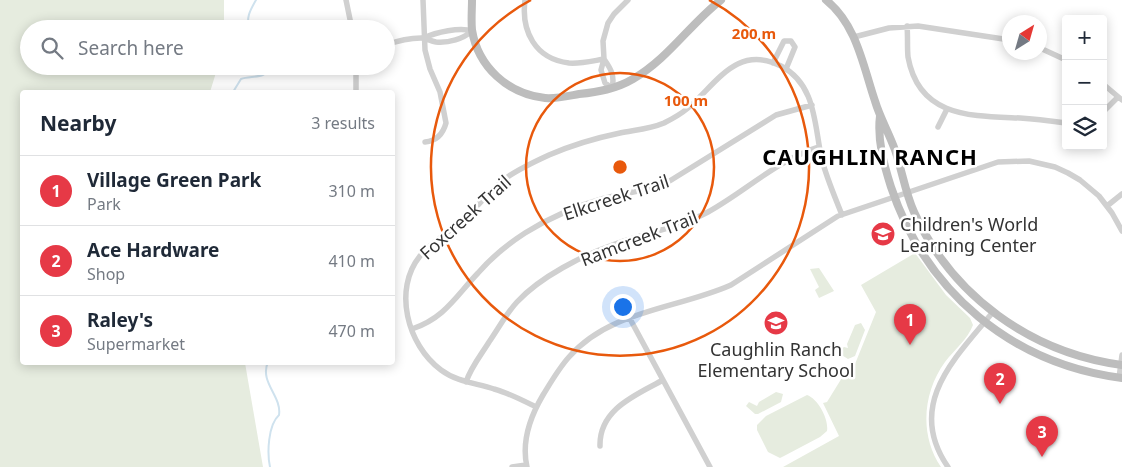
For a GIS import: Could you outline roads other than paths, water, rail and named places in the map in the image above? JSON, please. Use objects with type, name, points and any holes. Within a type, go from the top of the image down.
[{"type":"street","points":[[346,0],[350,20]]},
{"type":"street","points":[[423,0],[424,38],[430,69],[442,98],[446,123],[439,137],[430,142],[425,142]]},
{"type":"street","points":[[472,0],[472,31],[478,50],[487,66],[500,80],[517,90],[536,96],[555,98],[612,88],[633,79],[653,66],[721,0]]},
{"type":"street","points":[[524,0],[525,28],[529,36],[543,52],[552,58],[568,62],[583,63],[604,60]]},
{"type":"street","points":[[612,88],[605,83],[601,70],[604,60],[603,42],[608,23],[620,6],[628,0]]},
{"type":"street","points":[[826,0],[843,16],[854,37],[880,116],[888,130],[896,153],[906,192],[915,213],[938,253],[966,288],[992,312],[1022,332],[1053,347],[1083,358],[1122,364]]},
{"type":"street","points":[[854,37],[889,28],[908,26],[928,27],[1002,39]]},
{"type":"street","points":[[908,26],[908,55],[917,82],[929,96],[947,108],[982,117],[1035,119],[1062,122]]},
{"type":"street","points":[[395,42],[405,39],[424,38],[435,33],[465,29],[472,31]]},
{"type":"street","points":[[424,38],[433,42],[448,41],[464,38],[472,31]]},
{"type":"street","points":[[773,63],[782,42],[789,40],[793,42],[795,47],[786,69]]},
{"type":"street","points":[[1047,51],[1062,58]]},
{"type":"street","name":"Foxcreek Trail","points":[[536,407],[505,392],[466,382],[450,375],[432,362],[421,349],[412,329],[407,310],[408,277],[416,261],[427,248],[462,220],[509,176],[545,157],[571,147],[608,136],[662,124],[687,109],[720,76],[737,64],[752,60],[773,63],[786,69],[806,90],[812,105],[819,147],[829,182],[842,215]]},
{"type":"street","points":[[356,75],[356,90]]},
{"type":"street","points":[[1107,88],[1120,99],[1107,109]]},
{"type":"street","name":"Elkcreek Trail","points":[[412,329],[428,323],[443,313],[487,263],[515,240],[543,222],[586,204],[650,189],[668,182],[770,119],[789,110],[812,105]]},
{"type":"street","points":[[938,127],[947,108]]},
{"type":"street","points":[[880,116],[879,138],[894,197],[909,231],[930,266],[952,292],[984,322],[1011,340],[1044,357],[1076,369],[1121,378],[1122,356]]},
{"type":"street","name":"Ramcreek Trail","points":[[466,382],[472,368],[510,311],[519,300],[541,283],[572,263],[596,251],[679,225],[704,214],[789,159],[819,147]]},
{"type":"street","points":[[512,467],[526,466],[526,437],[530,419],[561,367],[576,349],[603,330],[629,317],[712,293],[731,285],[831,220],[842,215],[988,164],[1019,161],[1042,164],[1068,173],[1090,188],[1107,206],[1122,231]]},
{"type":"street","points":[[1107,206],[1122,194]]},
{"type":"street","points":[[948,467],[939,453],[935,440],[932,414],[934,401],[943,375],[992,312]]},
{"type":"street","points":[[629,317],[710,467]]},
{"type":"street","points":[[600,446],[603,427],[618,405],[663,380]]},
{"type":"waterway","points":[[248,20],[256,0]]},
{"type":"waterway","points":[[234,90],[241,79],[262,75]]},
{"type":"waterway","points":[[267,365],[266,376],[279,408],[279,415],[275,420],[269,439],[270,467]]},
{"type":"place","name":"Children's World Learning Center","points":[[883,234]]},
{"type":"place","name":"Caughlin Ranch Elementary School","points":[[776,323]]},
{"type":"place","name":"Village Green Park","points":[[910,345]]},
{"type":"place","name":"Ace Hardware","points":[[1000,404]]},
{"type":"place","name":"Raley's","points":[[1042,457]]},
{"type":"district","name":"CAUGHLIN RANCH","points":[[870,156]]}]
